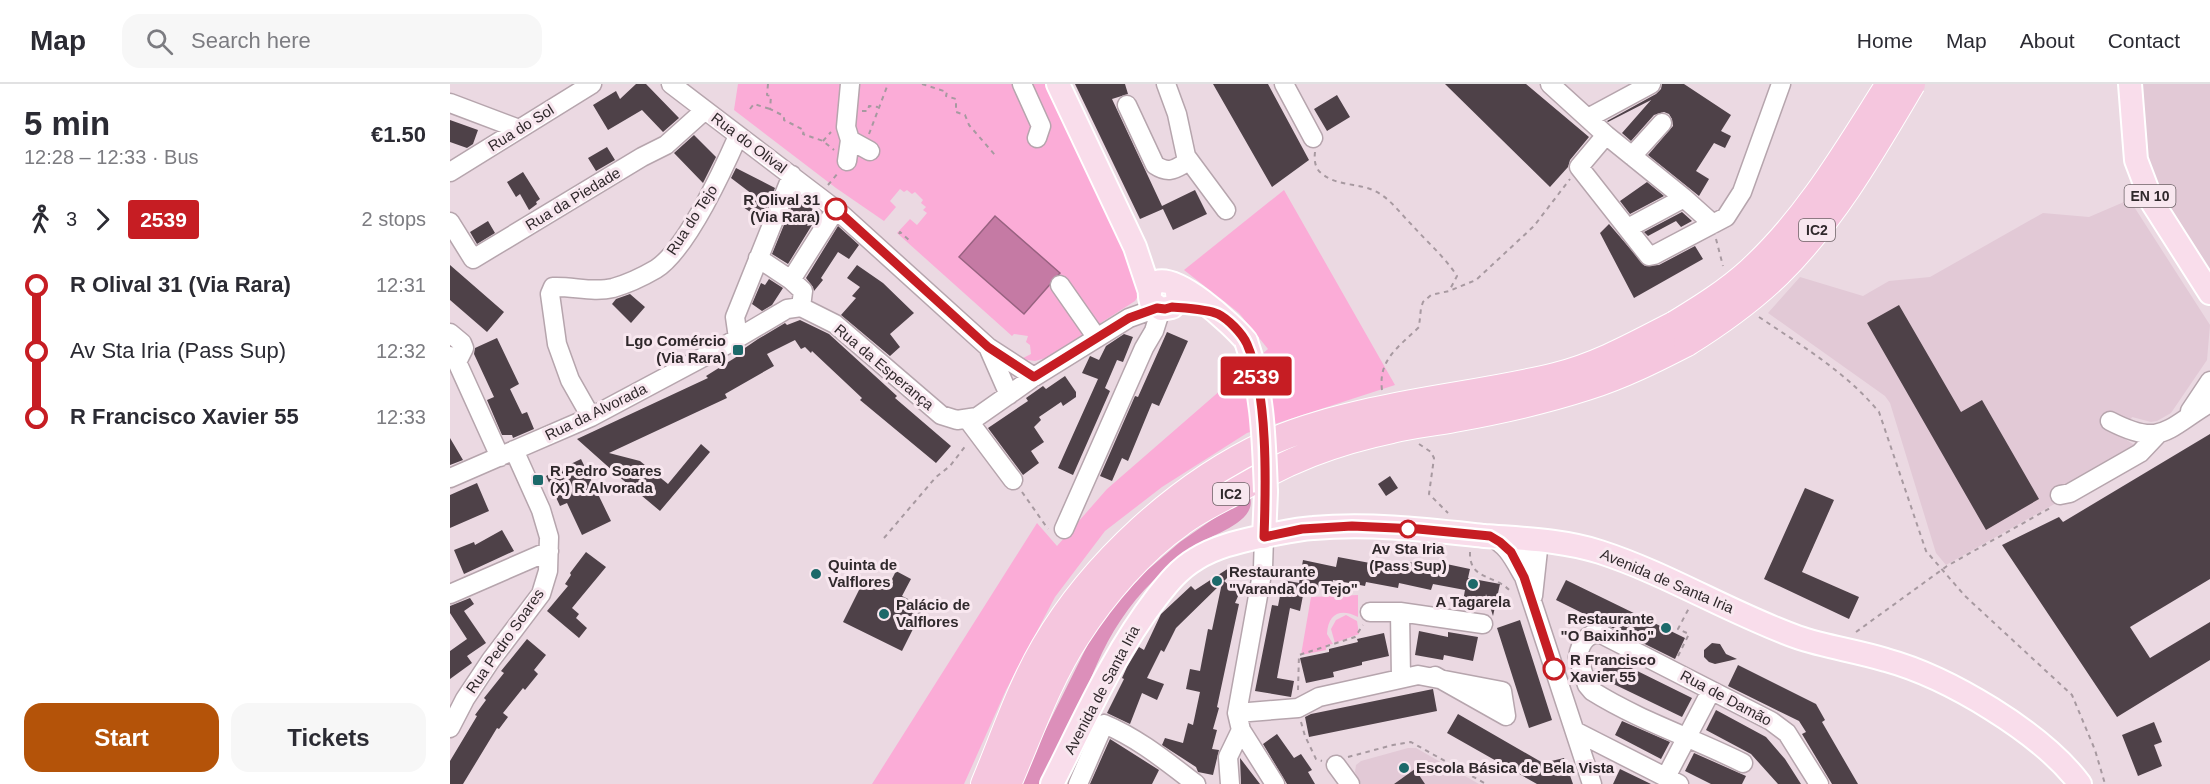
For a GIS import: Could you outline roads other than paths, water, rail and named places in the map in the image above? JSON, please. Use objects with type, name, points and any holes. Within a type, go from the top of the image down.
[{"type":"highway","name":"IC2","points":[[1008,784],[1063,659],[1077,635],[1117,584],[1166,534],[1194,514],[1258,477],[1312,452],[1391,430],[1508,408],[1588,387],[1642,366],[1681,334],[1779,242],[1836,169],[1889,84]]},
{"type":"highway","name":"IC2","points":[[984,784],[1033,668],[1057,625],[1106,564],[1182,496],[1222,468],[1291,434],[1344,418],[1556,376],[1725,319],[1778,274],[1812,237],[1877,143],[1912,84]]},
{"type":"main road","points":[[1058,84],[1135,247],[1162,297],[1218,313],[1246,341],[1255,368],[1263,436],[1266,492],[1264,537]]},
{"type":"main road","name":"EN 10","points":[[2130,84],[2136,160],[2158,211],[2210,293]]},
{"type":"main road","name":"Avenida de Santa Iria","points":[[1052,784],[1132,630],[1179,571],[1196,558],[1215,548],[1302,529],[1352,526],[1418,529],[1534,540],[1573,545],[1611,556],[1796,637],[1887,660],[1938,681],[1983,705],[2027,733],[2059,760],[2080,784]]},
{"type":"street","name":"Rua do Sol","points":[[450,172],[592,84]]},
{"type":"street","name":"Rua do Olival","points":[[671,84],[836,209],[988,347],[1034,377]]},
{"type":"street","points":[[847,161],[861,146],[846,127],[850,84]]},
{"type":"street","points":[[1023,84],[1041,126],[1037,138]]},
{"type":"street","points":[[1166,84],[1177,114],[1186,156],[1226,210]]},
{"type":"street","points":[[1284,84],[1313,138]]},
{"type":"street","points":[[1550,84],[1606,135],[1713,224]]},
{"type":"street","points":[[1588,118],[1651,84]]},
{"type":"street","points":[[1606,135],[1579,167],[1649,256],[1726,217],[1742,192],[1781,84]]},
{"type":"street","points":[[450,103],[519,129]]},
{"type":"street","points":[[1127,105],[1155,165],[1161,170],[1170,171],[1190,161]]},
{"type":"street","name":"Rua da Piedade","points":[[450,222],[473,259],[666,145],[705,110]]},
{"type":"street","points":[[1632,156],[1662,123]]},
{"type":"street","name":"Rua do Tejo","points":[[591,417],[570,380],[557,344],[550,294],[553,288],[594,290],[613,288],[656,269],[673,253],[702,208],[738,136]]},
{"type":"street","points":[[738,338],[735,317],[792,175]]},
{"type":"street","points":[[1628,228],[1684,198]]},
{"type":"street","points":[[791,280],[836,209]]},
{"type":"street","points":[[758,258],[791,280],[802,291],[794,308]]},
{"type":"street","points":[[1060,285],[1097,338]]},
{"type":"street","points":[[1013,480],[968,420],[1162,297]]},
{"type":"street","points":[[1057,530],[1154,331],[1162,297]]},
{"type":"street","name":"Rua da Alvorada","points":[[450,478],[591,417],[794,308]]},
{"type":"street","name":"Rua da Esperança","points":[[794,308],[836,324],[941,415],[949,419],[968,420]]},
{"type":"street","points":[[1129,318],[1140,331],[1144,348]]},
{"type":"street","name":"Rua Pedro Soares","points":[[450,333],[462,343],[464,348],[453,359],[542,510],[549,537],[548,571],[541,594],[491,660],[465,699],[450,728]]},
{"type":"street","name":"Rua do Olival","points":[[988,347],[1009,394]]},
{"type":"street","points":[[2110,421],[2143,435],[2157,435],[2171,429],[2185,418],[2209,388]]},
{"type":"street","points":[[2056,501],[2140,453],[2157,435]]},
{"type":"street","points":[[1480,535],[1500,542],[1511,552],[1528,579]]},
{"type":"street","points":[[1230,784],[1228,758],[1239,721],[1263,568],[1264,537]]},
{"type":"street","points":[[1534,540],[1525,555],[1533,608],[1592,784]]},
{"type":"street","points":[[1528,579],[1560,550],[1573,545]]},
{"type":"street","points":[[450,594],[549,551]]},
{"type":"street","points":[[1370,612],[1400,612],[1483,624]]},
{"type":"street","points":[[1400,612],[1401,678]]},
{"type":"street","name":"Rua de Damão","points":[[1743,763],[1700,741],[1687,739],[1592,692],[1587,686],[1578,659],[1588,635],[1601,634],[1753,710],[1779,726],[1799,750],[1819,784]]},
{"type":"street","points":[[1078,784],[1104,724],[1101,711],[1117,677],[1111,668]]},
{"type":"street","points":[[1239,721],[1298,708],[1319,697],[1401,678],[1418,675],[1435,676]]},
{"type":"street","points":[[1575,731],[1673,781],[1687,739],[1711,691]]},
{"type":"street","points":[[1239,721],[1275,784]]},
{"type":"street","points":[[1104,724],[1123,732],[1196,784]]},
{"type":"street","points":[[1336,765],[1350,784]]},
{"type":"place","name":"R Olival 31 (Via Rara)","points":[[836,209]]},
{"type":"place","name":"Lgo Comércio (Via Rara)","points":[[738,350]]},
{"type":"place","name":"R Pedro Soares (X) R Alvorada","points":[[538,480]]},
{"type":"place","name":"Av Sta Iria (Pass Sup)","points":[[1408,529]]},
{"type":"place","name":"Quinta de Valflores","points":[[816,574]]},
{"type":"place","name":"Restaurante \"Varanda do Tejo\"","points":[[1217,581]]},
{"type":"place","name":"A Tagarela","points":[[1473,584]]},
{"type":"place","name":"Palácio de Valflores","points":[[884,614]]},
{"type":"place","name":"Restaurante \"O Baixinho\"","points":[[1666,628]]},
{"type":"place","name":"R Francisco Xavier 55","points":[[1554,669]]},
{"type":"place","name":"Escola Básica de Bela Vista","points":[[1404,768]]}]
